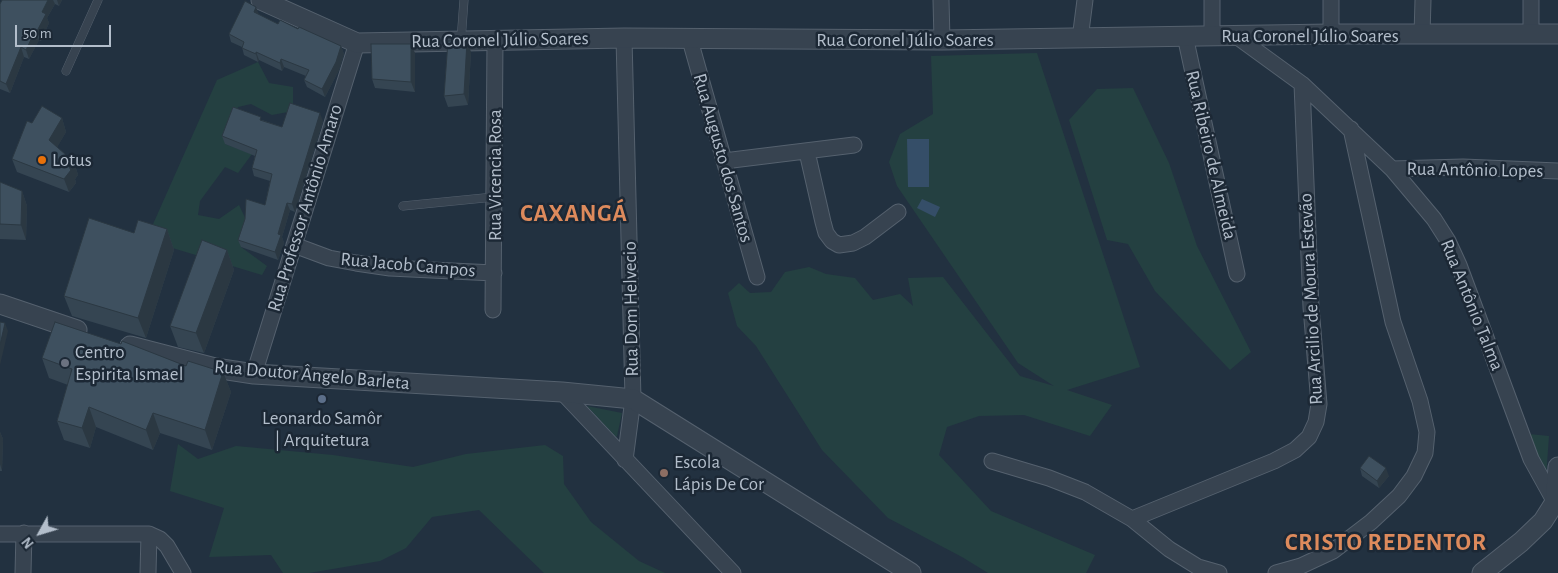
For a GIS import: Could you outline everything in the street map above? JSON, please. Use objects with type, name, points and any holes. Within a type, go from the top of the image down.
[{"type":"street","name":"Rua Coronel Júlio Soares","points":[[261,0],[357,43],[624,38],[690,40],[942,40],[1331,34],[1558,34]]},
{"type":"street","points":[[941,0],[942,40]]},
{"type":"street","points":[[1080,39],[1085,0]]},
{"type":"street","points":[[1212,0],[1212,36]]},
{"type":"street","points":[[1331,0],[1331,34]]},
{"type":"street","points":[[1422,35],[1424,0]]},
{"type":"street","points":[[1531,0],[1531,34]]},
{"type":"street","name":"Rua Ribeiro de Almeida","points":[[1184,36],[1237,274]]},
{"type":"street","name":"Rua Antônio Talma","points":[[1236,36],[1302,84],[1351,129],[1392,169],[1434,218],[1448,241],[1478,314],[1531,459],[1556,505]]},
{"type":"street","name":"Rua Dom Helvecio","points":[[624,38],[633,400],[625,460]]},
{"type":"street","name":"Rua Vicencia Rosa","points":[[493,310],[495,40]]},
{"type":"street","name":"Rua Augusto dos Santos","points":[[690,40],[757,277]]},
{"type":"street","name":"Rua Professor Antônio Amaro","points":[[254,374],[357,43]]},
{"type":"street","name":"Rua Arcilio de Moura Estevão","points":[[1132,519],[1295,450],[1309,437],[1316,422],[1319,404],[1310,298],[1302,84]]},
{"type":"street","points":[[1276,573],[1301,566],[1332,551],[1370,522],[1400,496],[1414,476],[1425,452],[1427,432],[1420,401],[1404,358],[1384,286],[1351,129]]},
{"type":"street","points":[[724,161],[854,145]]},
{"type":"street","points":[[807,152],[823,222],[832,241],[838,245],[853,243],[865,237],[898,212]]},
{"type":"street","name":"Rua Antônio Lopes","points":[[1392,169],[1463,167],[1558,171]]},
{"type":"street","name":"Rua Jacob Campos","points":[[294,245],[322,256],[390,268],[494,273]]},
{"type":"street","name":"Rua Doutor Ângelo Barleta","points":[[0,304],[106,340],[215,368],[254,374],[562,392],[633,400]]},
{"type":"street","points":[[562,392],[733,573]]},
{"type":"street","points":[[633,400],[911,573]]},
{"type":"street","points":[[992,461],[1049,478],[1085,492],[1132,519],[1169,549],[1198,567],[1219,573]]},
{"type":"street","points":[[1482,573],[1521,542],[1543,521],[1556,505],[1558,467]]},
{"type":"street","points":[[0,534],[149,534],[160,539],[167,546],[183,573]]},
{"type":"street","points":[[23,573],[24,534]]},
{"type":"street","points":[[148,573],[149,534]]},
{"type":"lane","points":[[66,70],[98,0]]},
{"type":"lane","points":[[461,41],[464,0]]},
{"type":"lane","points":[[403,206],[494,197]]},
{"type":"green space","points":[[1037,53],[1140,367],[1067,390],[1112,405],[1090,436],[1024,415],[979,416],[947,427],[939,455],[991,511],[1095,555],[1086,573],[988,573],[888,518],[822,450],[756,346],[737,326],[728,293],[739,283],[750,293],[771,292],[785,272],[809,267],[826,274],[855,278],[873,300],[900,294],[913,306],[908,278],[943,277],[1020,376],[1054,386],[1018,363],[897,186],[889,162],[900,134],[933,114],[931,56]]},
{"type":"green space","points":[[258,62],[269,83],[293,87],[293,111],[272,115],[251,104],[238,107],[225,144],[252,154],[238,173],[225,167],[200,201],[198,215],[219,219],[239,205],[248,224],[241,247],[267,266],[262,275],[146,240],[217,80]]},
{"type":"green space","points":[[1133,88],[1169,163],[1197,246],[1251,352],[1230,370],[1155,291],[1128,244],[1107,240],[1069,120],[1097,89]]},
{"type":"green space","points":[[587,406],[622,413],[616,437]]},
{"type":"green space","points":[[1529,434],[1549,436],[1546,478]]},
{"type":"green space","points":[[178,444],[198,459],[236,446],[333,455],[413,467],[466,454],[545,445],[563,456],[564,484],[591,522],[639,561],[665,573],[544,573],[479,510],[432,517],[406,548],[380,561],[309,573],[283,573],[271,555],[209,557],[224,508],[170,491]]},
{"type":"water","points":[[907,139],[929,139],[929,187],[908,187]]},
{"type":"water","points":[[922,199],[940,207],[935,217],[917,208]]},
{"type":"building","points":[[2,0],[48,0],[42,12],[46,14],[26,50],[21,47],[6,84],[0,81],[0,4]]},
{"type":"building","points":[[245,1],[256,7],[254,12],[278,24],[280,20],[341,46],[336,62],[322,89],[304,80],[309,70],[281,59],[280,63],[242,48],[244,42],[229,34]]},
{"type":"building","points":[[448,41],[467,41],[464,94],[444,96]]},
{"type":"building","points":[[371,44],[411,44],[411,82],[372,79]]},
{"type":"building","points":[[290,103],[320,113],[292,204],[287,203],[278,234],[281,235],[275,252],[238,240],[245,219],[246,199],[265,205],[272,174],[252,168],[257,150],[222,136],[233,107],[261,117],[260,120],[282,127]]},
{"type":"building","points":[[42,106],[62,118],[49,140],[74,162],[69,167],[71,170],[64,179],[12,159],[27,121],[32,123]]},
{"type":"building","points":[[0,182],[22,191],[21,225],[0,224]]},
{"type":"building","points":[[89,218],[134,233],[138,220],[167,229],[138,318],[64,296]]},
{"type":"building","points":[[202,240],[227,250],[196,333],[170,326]]},
{"type":"building","points":[[0,322],[5,323],[0,345]]},
{"type":"building","points":[[55,322],[121,344],[122,341],[186,366],[188,361],[223,372],[205,430],[153,413],[146,430],[89,407],[82,428],[57,421],[72,369],[42,358]]},
{"type":"building","points":[[1369,456],[1386,468],[1377,481],[1360,468]]},
{"type":"place","name":"Lotus","points":[[42,160]]},
{"type":"place","name":"Centro Espirita Ismael","points":[[65,363]]},
{"type":"place","name":"Leonardo Samôr | Arquitetura","points":[[322,399]]},
{"type":"place","name":"Escola Lápis De Cor","points":[[664,473]]},
{"type":"district","name":"CAXANGÁ","points":[[574,214]]},
{"type":"district","name":"CRISTO REDENTOR","points":[[1386,543]]}]
